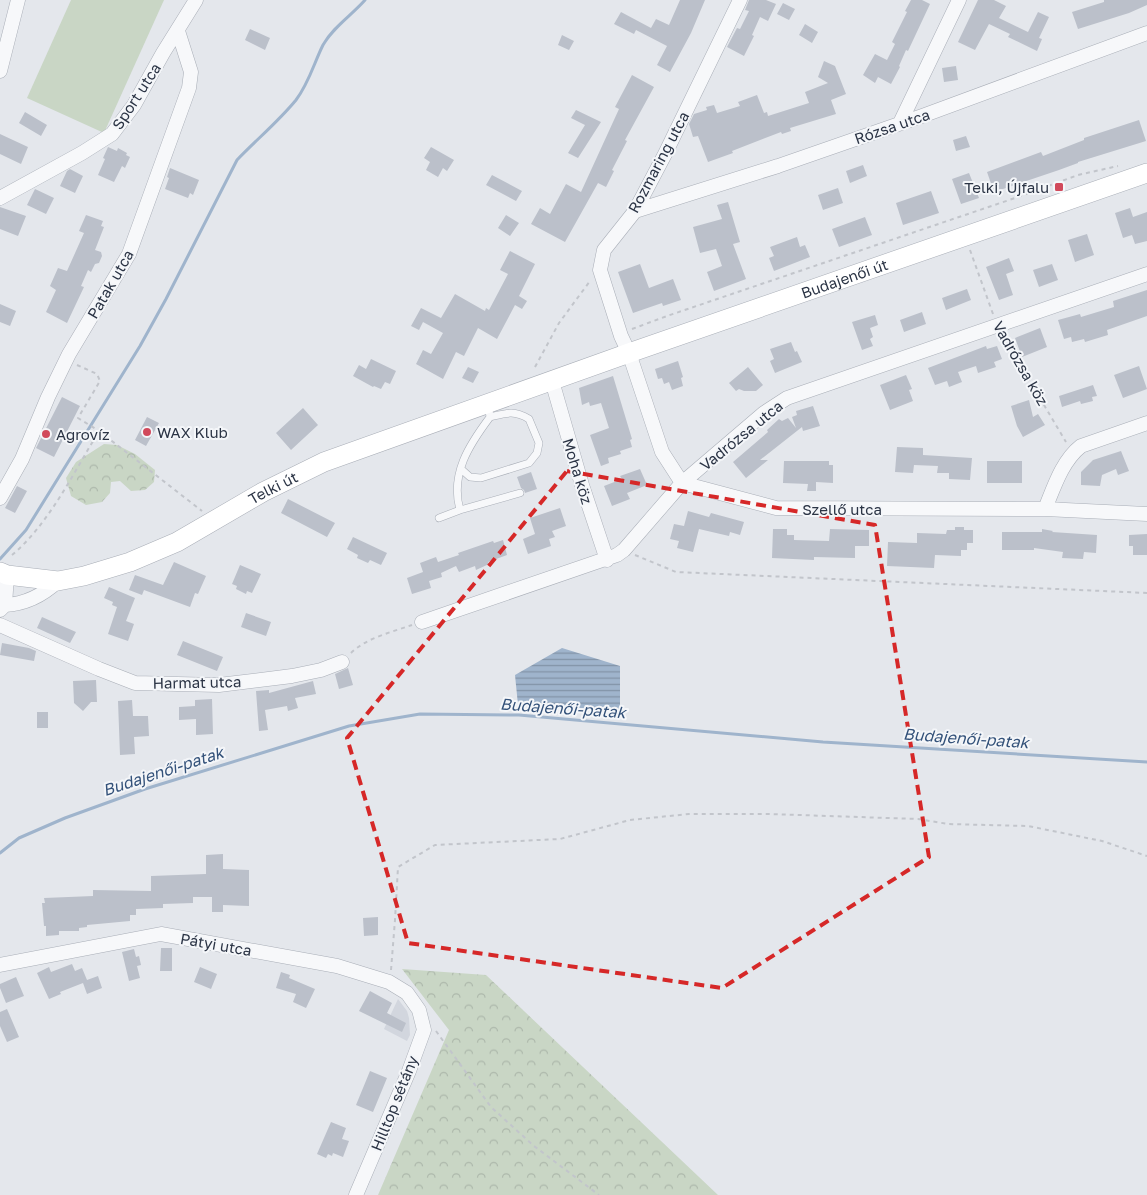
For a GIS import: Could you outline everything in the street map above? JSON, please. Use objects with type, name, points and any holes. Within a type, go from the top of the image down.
[{"type":"main road","name":"Budajenői út","points":[[547,383],[625,344],[1147,172]]},
{"type":"main road","name":"Telki út","points":[[3,574],[58,581],[84,576],[130,562],[177,542],[263,492],[308,470],[422,426],[489,410],[547,383]]},
{"type":"street","points":[[0,71],[4,44],[18,0]]},
{"type":"street","name":"Sport utca","points":[[0,198],[112,134],[134,105],[196,0]]},
{"type":"street","name":"Rozmaring utca","points":[[600,270],[604,250],[635,211],[740,0]]},
{"type":"street","points":[[900,123],[958,0]]},
{"type":"street","name":"Patak utca","points":[[0,498],[22,459],[66,360],[129,254],[189,88],[191,72],[178,31]]},
{"type":"street","name":"Rózsa utca","points":[[635,211],[778,166],[1147,33]]},
{"type":"street","points":[[600,270],[662,452],[682,483]]},
{"type":"street","name":"Vadrózsa utca","points":[[422,622],[617,555],[624,550],[682,483],[764,413],[787,398],[1147,274]]},
{"type":"street","name":"Moha köz","points":[[547,383],[607,560]]},
{"type":"street","points":[[1045,509],[1073,452],[1081,446],[1147,423]]},
{"type":"street","name":"Szellő utca","points":[[682,483],[776,508],[1045,509],[1147,514]]},
{"type":"street","points":[[3,574],[2,608],[30,600],[50,589],[58,581]]},
{"type":"street","name":"Harmat utca","points":[[0,625],[135,683],[218,685],[292,676],[321,670],[342,662]]},
{"type":"street","name":"Pátyi utca","points":[[0,965],[161,934],[338,966],[389,982],[408,993],[419,1010]]},
{"type":"street","name":"Hilltop sétány","points":[[356,1195],[409,1071],[424,1030],[419,1010]]},
{"type":"lane","points":[[460,510],[457,499],[461,469],[463,461],[489,410],[521,414],[529,419],[539,443],[537,454],[529,463],[481,478],[470,477],[461,469]]},
{"type":"lane","points":[[439,518],[520,493]]},
{"type":"path","points":[[625,344],[632,330],[668,316],[1078,175],[1118,166]]},
{"type":"path","name":"Vadrózsa köz","points":[[968,242],[998,326],[1073,452]]},
{"type":"path","points":[[535,368],[559,323],[580,293],[600,270]]},
{"type":"path","points":[[66,360],[97,374],[100,380],[78,418],[94,427],[204,512]]},
{"type":"path","points":[[12,555],[24,546],[41,524],[99,431]]},
{"type":"path","points":[[624,550],[676,572],[1147,594]]},
{"type":"path","points":[[342,662],[356,647],[385,634],[422,622]]},
{"type":"path","points":[[389,982],[398,867],[435,845],[560,839],[630,820],[689,814],[769,814],[918,819],[948,824],[1028,826],[1102,841],[1147,856]]},
{"type":"path","points":[[436,1031],[491,1107],[534,1146],[598,1195]]},
{"type":"highlighted area","points":[[567,471],[875,525],[929,857],[722,988],[408,943],[347,738]]},
{"type":"shaded area","points":[[398,999],[407,1011],[409,1018],[410,1035],[407,1041],[384,1029]]},
{"type":"green space","points":[[71,0],[164,0],[104,133],[27,98]]},
{"type":"green space","points":[[104,444],[117,445],[135,454],[155,470],[154,482],[145,490],[131,491],[120,481],[111,482],[110,493],[102,502],[86,505],[71,496],[66,478],[76,462]]},
{"type":"green space","points":[[402,969],[486,975],[718,1195],[378,1195],[449,1030]]},
{"type":"water","points":[[562,648],[620,666],[620,710],[518,705],[515,675]]},
{"type":"building","points":[[680,0],[705,0],[691,33],[670,72],[657,65],[667,46],[636,30],[634,34],[614,24],[621,12],[651,28],[656,19],[669,25]]},
{"type":"building","points":[[749,0],[766,0],[776,4],[768,21],[760,17],[752,35],[754,36],[744,56],[727,47],[737,28],[740,29],[749,11],[745,10]]},
{"type":"building","points":[[911,0],[922,0],[930,4],[891,84],[878,77],[875,83],[863,75],[875,54],[887,60],[895,44],[892,42]]},
{"type":"building","points":[[978,0],[994,0],[1006,6],[999,18],[1028,32],[1038,12],[1049,17],[1039,38],[1042,39],[1037,51],[1008,37],[1010,34],[989,24],[975,50],[958,42]]},
{"type":"building","points":[[1104,0],[1147,0],[1147,5],[1129,13],[1078,29],[1072,12],[1104,2]]},
{"type":"building","points":[[783,3],[795,9],[789,20],[777,14]]},
{"type":"building","points":[[805,24],[818,32],[812,43],[799,35]]},
{"type":"building","points":[[250,29],[270,38],[265,50],[245,40]]},
{"type":"building","points":[[562,35],[574,41],[569,50],[558,45]]},
{"type":"building","points":[[824,61],[835,66],[846,94],[831,100],[836,114],[790,128],[791,131],[782,134],[781,132],[708,162],[698,136],[693,137],[689,124],[694,114],[707,110],[706,107],[714,105],[717,113],[740,106],[738,102],[757,95],[764,113],[767,112],[768,116],[809,103],[805,92],[828,83],[818,77]]},
{"type":"building","points":[[956,66],[958,80],[944,82],[942,68]]},
{"type":"building","points":[[632,75],[654,87],[625,140],[627,141],[612,170],[614,171],[606,187],[598,183],[565,242],[531,224],[540,208],[550,214],[566,184],[581,192],[619,109],[615,107]]},
{"type":"building","points":[[576,110],[601,122],[578,158],[568,153],[585,125],[571,118]]},
{"type":"building","points":[[25,112],[47,125],[41,136],[19,123]]},
{"type":"building","points":[[1139,120],[1146,141],[1078,162],[994,192],[987,172],[1041,152],[1043,156],[1084,140],[1084,138]]},
{"type":"building","points":[[0,134],[28,147],[21,164],[0,154]]},
{"type":"building","points":[[966,136],[970,147],[956,151],[953,140]]},
{"type":"building","points":[[108,147],[117,151],[118,148],[130,157],[125,168],[122,166],[114,182],[98,175]]},
{"type":"building","points":[[431,147],[454,160],[447,171],[443,168],[438,177],[426,170],[430,162],[424,158]]},
{"type":"building","points":[[863,165],[867,176],[850,183],[846,171]]},
{"type":"building","points":[[170,168],[199,180],[193,195],[190,193],[188,198],[165,189]]},
{"type":"building","points":[[70,169],[83,176],[75,193],[60,186],[67,171]]},
{"type":"building","points":[[969,173],[979,198],[961,204],[952,179]]},
{"type":"building","points":[[492,175],[522,191],[516,201],[486,185]]},
{"type":"building","points":[[838,188],[843,203],[823,210],[818,195]]},
{"type":"building","points":[[35,189],[54,198],[46,214],[27,205]]},
{"type":"building","points":[[931,191],[939,213],[903,225],[896,203]]},
{"type":"building","points":[[728,202],[740,242],[733,244],[746,279],[714,291],[707,272],[722,266],[716,249],[700,253],[693,227],[722,219],[717,205]]},
{"type":"building","points":[[0,207],[26,216],[18,236],[0,229]]},
{"type":"building","points":[[1130,208],[1133,217],[1147,212],[1147,241],[1135,244],[1132,235],[1123,238],[1115,213]]},
{"type":"building","points":[[86,215],[103,221],[101,226],[104,227],[95,250],[101,252],[102,256],[91,272],[88,270],[81,286],[84,287],[67,323],[46,312],[56,290],[50,286],[58,268],[67,271],[84,233],[79,231]]},
{"type":"building","points":[[506,215],[519,223],[510,236],[498,228]]},
{"type":"building","points":[[865,217],[872,235],[839,247],[832,229]]},
{"type":"building","points":[[1087,234],[1094,255],[1075,262],[1068,240]]},
{"type":"building","points":[[797,237],[800,247],[805,245],[810,257],[774,271],[769,258],[774,256],[770,247]]},
{"type":"building","points":[[510,251],[535,264],[519,296],[527,301],[522,309],[515,305],[497,339],[478,328],[464,356],[456,352],[443,379],[416,364],[423,350],[431,354],[443,333],[423,322],[419,330],[411,326],[421,308],[441,318],[455,294],[485,311],[486,308],[489,310],[508,274],[500,270]]},
{"type":"building","points":[[1009,258],[1014,271],[1006,274],[1013,295],[999,300],[986,267]]},
{"type":"building","points":[[640,264],[649,288],[673,279],[681,300],[663,306],[662,303],[633,313],[618,272]]},
{"type":"building","points":[[1052,264],[1058,280],[1039,287],[1033,270]]},
{"type":"building","points":[[967,289],[971,300],[946,310],[942,298]]},
{"type":"building","points":[[1147,290],[1147,316],[1107,330],[1108,335],[1085,342],[1084,339],[1072,342],[1071,337],[1064,339],[1058,320],[1080,314],[1081,317],[1114,307],[1113,301]]},
{"type":"building","points":[[0,304],[16,311],[10,326],[0,322]]},
{"type":"building","points":[[922,312],[926,324],[904,332],[900,320]]},
{"type":"building","points":[[875,315],[878,325],[870,328],[873,337],[870,339],[873,346],[862,350],[852,322]]},
{"type":"building","points":[[1040,328],[1047,347],[1022,357],[1015,338]]},
{"type":"building","points":[[791,342],[802,362],[775,373],[770,361],[774,359],[770,349]]},
{"type":"building","points":[[986,346],[987,349],[997,346],[1002,359],[994,362],[996,367],[978,373],[976,366],[958,372],[962,382],[949,387],[947,381],[935,385],[928,368]]},
{"type":"building","points":[[371,359],[396,371],[390,384],[385,382],[381,389],[373,387],[353,376],[359,365],[366,369]]},
{"type":"building","points":[[678,361],[683,377],[681,378],[683,386],[672,390],[669,382],[664,384],[662,378],[658,379],[655,369]]},
{"type":"building","points":[[1139,366],[1147,389],[1123,398],[1114,375]]},
{"type":"building","points":[[468,367],[479,372],[473,383],[462,378]]},
{"type":"building","points":[[748,367],[763,385],[756,391],[739,389],[736,391],[729,383]]},
{"type":"building","points":[[906,375],[912,389],[909,390],[913,401],[890,410],[880,385]]},
{"type":"building","points":[[613,376],[632,439],[630,440],[632,447],[620,451],[621,454],[608,458],[609,463],[601,466],[590,435],[609,428],[601,403],[590,406],[589,402],[582,405],[579,388]]},
{"type":"building","points":[[1093,385],[1097,396],[1092,397],[1093,401],[1081,404],[1080,401],[1062,407],[1059,396]]},
{"type":"building","points":[[62,397],[80,406],[54,457],[36,448]]},
{"type":"building","points":[[1029,400],[1033,417],[1038,414],[1045,425],[1023,437],[1017,426],[1011,406]]},
{"type":"building","points":[[813,406],[820,426],[803,431],[802,427],[760,460],[768,460],[746,478],[733,462],[768,432],[767,430],[779,419],[782,421],[788,418],[796,428],[792,417],[797,415],[796,411]]},
{"type":"building","points":[[303,408],[318,425],[291,450],[276,433]]},
{"type":"building","name":"WAX Klub","points":[[147,417],[159,423],[146,446],[135,440]]},
{"type":"building","points":[[897,447],[923,448],[923,455],[972,458],[970,480],[949,479],[949,473],[937,473],[938,466],[914,465],[913,473],[895,472]]},
{"type":"building","points":[[1121,451],[1129,471],[1118,475],[1116,469],[1102,475],[1100,486],[1081,485],[1081,472],[1093,460]]},
{"type":"building","points":[[784,461],[829,461],[829,465],[833,465],[833,483],[816,482],[816,491],[807,491],[808,484],[783,483]]},
{"type":"building","points":[[987,461],[1022,461],[1022,483],[987,483]]},
{"type":"building","points":[[640,469],[647,485],[627,493],[630,499],[612,506],[604,486],[622,479],[620,476]]},
{"type":"building","points":[[531,472],[537,489],[525,493],[517,477]]},
{"type":"building","points":[[17,486],[27,491],[15,513],[5,508]]},
{"type":"building","points":[[288,499],[335,523],[327,537],[281,513]]},
{"type":"building","points":[[560,508],[566,526],[552,531],[555,537],[549,539],[551,546],[528,554],[523,539],[535,534],[530,518]]},
{"type":"building","points":[[688,511],[709,517],[711,513],[744,522],[740,535],[730,532],[729,536],[699,529],[693,552],[677,548],[679,541],[670,539],[674,524],[684,526]]},
{"type":"building","points":[[955,527],[973,530],[973,543],[967,543],[967,550],[961,550],[961,556],[935,555],[934,568],[887,566],[888,542],[917,543],[917,533],[946,534],[947,530],[955,530]]},
{"type":"building","points":[[773,529],[787,529],[787,535],[794,535],[794,540],[829,541],[830,529],[869,530],[869,546],[855,546],[855,558],[814,557],[814,560],[772,558]]},
{"type":"building","points":[[1042,529],[1052,532],[1097,535],[1096,553],[1084,552],[1083,559],[1062,558],[1063,552],[1034,548],[1034,550],[1002,550],[1002,532],[1042,532]]},
{"type":"building","points":[[1147,534],[1147,555],[1133,555],[1133,546],[1129,546],[1129,535]]},
{"type":"building","points":[[353,537],[387,553],[381,565],[370,560],[368,563],[357,558],[358,555],[347,549]]},
{"type":"building","points":[[503,540],[507,555],[488,562],[489,564],[476,570],[475,566],[459,572],[456,566],[441,573],[442,577],[429,581],[431,588],[412,594],[407,578],[423,572],[420,563],[436,557],[438,562],[493,541],[494,543]]},
{"type":"building","points":[[174,562],[206,576],[198,594],[195,593],[190,607],[144,590],[142,595],[129,590],[135,575],[163,585]]},
{"type":"building","points":[[240,565],[261,574],[252,593],[247,591],[246,594],[236,589],[237,586],[232,584]]},
{"type":"building","points":[[109,587],[135,598],[126,621],[134,624],[128,641],[108,634],[117,607],[112,605],[113,602],[104,598]]},
{"type":"building","points":[[246,613],[271,622],[266,636],[241,627]]},
{"type":"building","points":[[42,617],[76,632],[70,643],[37,628]]},
{"type":"building","points":[[183,641],[223,657],[217,671],[177,655]]},
{"type":"building","points":[[2,643],[36,651],[34,661],[0,655]]},
{"type":"building","points":[[348,668],[353,685],[339,689],[335,674]]},
{"type":"building","points":[[96,680],[97,702],[91,702],[83,711],[74,703],[73,681]]},
{"type":"building","points":[[313,681],[316,694],[295,698],[298,708],[288,711],[287,706],[265,710],[268,730],[259,731],[256,691],[269,690],[269,693]]},
{"type":"building","points":[[212,699],[213,734],[196,735],[196,719],[179,720],[179,707],[195,706],[195,700]]},
{"type":"building","points":[[132,700],[133,716],[148,716],[149,736],[134,737],[135,754],[120,755],[118,701]]},
{"type":"building","points":[[37,712],[48,712],[48,728],[37,728]]},
{"type":"building","points":[[223,854],[223,869],[249,870],[249,906],[223,905],[223,912],[212,912],[212,897],[193,897],[193,903],[163,904],[163,908],[136,909],[136,915],[130,915],[130,921],[87,925],[87,927],[79,928],[79,931],[59,931],[59,935],[46,936],[42,903],[45,903],[44,898],[93,896],[93,890],[151,891],[151,876],[206,874],[206,855]]},
{"type":"building","points":[[378,917],[378,935],[364,936],[363,918]]},
{"type":"building","points":[[161,948],[172,948],[172,971],[160,971]]},
{"type":"building","points":[[134,949],[136,957],[139,956],[141,965],[137,966],[140,978],[129,981],[122,952]]},
{"type":"building","points":[[72,964],[75,971],[82,968],[87,980],[98,976],[102,988],[87,994],[83,983],[60,992],[61,994],[49,999],[37,973],[49,967],[51,972]]},
{"type":"building","points":[[200,967],[217,974],[211,989],[194,982]]},
{"type":"building","points":[[281,972],[290,975],[289,978],[315,989],[306,1008],[293,1002],[296,994],[276,988]]},
{"type":"building","points":[[16,977],[24,996],[6,1003],[0,984]]},
{"type":"building","points":[[370,991],[392,1003],[387,1013],[406,1023],[402,1032],[359,1011]]},
{"type":"building","points":[[7,1009],[19,1037],[7,1042],[0,1026],[0,1012]]},
{"type":"building","points":[[370,1071],[387,1078],[373,1112],[356,1105]]},
{"type":"building","points":[[331,1122],[346,1128],[342,1139],[349,1141],[343,1157],[333,1153],[332,1156],[328,1154],[326,1158],[317,1154]]},
{"type":"waterway","points":[[0,559],[26,530],[140,346],[237,160],[296,100],[327,39],[365,0]]},
{"type":"waterway","name":"Budajenői-patak","points":[[0,853],[19,838],[65,818],[145,789],[349,726],[420,714],[519,715],[823,742],[1147,762]]},
{"type":"place","name":"Telki, Újfalu","points":[[1059,187]]},
{"type":"place","name":"WAX Klub","points":[[147,432]]},
{"type":"place","name":"Agrovíz","points":[[46,434]]}]
